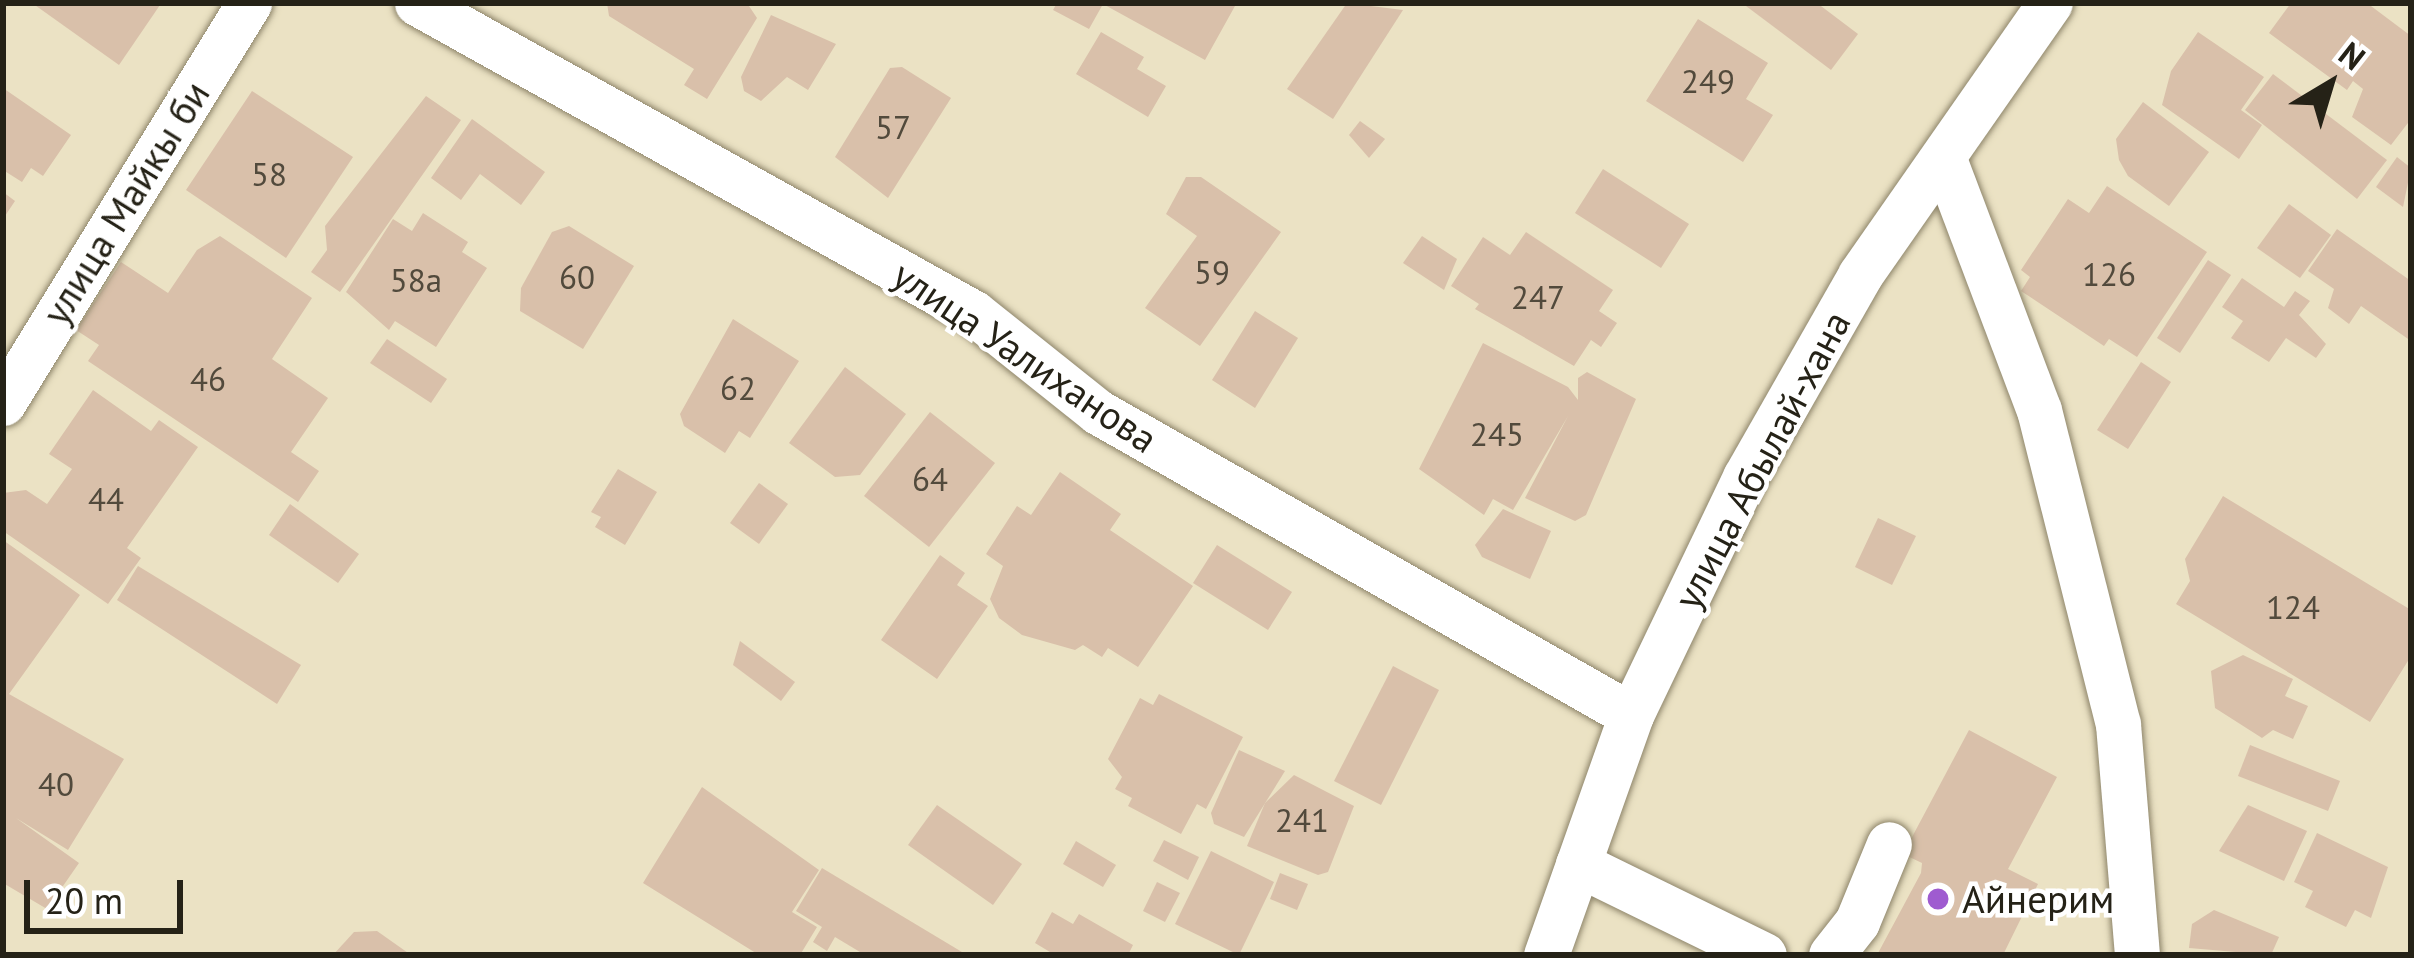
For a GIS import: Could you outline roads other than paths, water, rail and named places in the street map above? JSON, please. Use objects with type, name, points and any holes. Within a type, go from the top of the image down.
[{"type":"street","name":"улица Майкы би","points":[[3,404],[249,3]]},
{"type":"street","name":"улица Уалиханова","points":[[417,3],[974,313],[1098,412],[1631,715]]},
{"type":"street","name":"улица Абылай-хана","points":[[1546,955],[1631,715],[1757,457],[1861,275],[2050,3]]},
{"type":"street","points":[[1944,159],[2039,410],[2118,724],[2138,955]]},
{"type":"street","points":[[1831,955],[1857,922],[1888,844]]},
{"type":"street","points":[[1578,863],[1764,955]]},
{"type":"place","name":"Айнерим","points":[[1938,899]]}]
